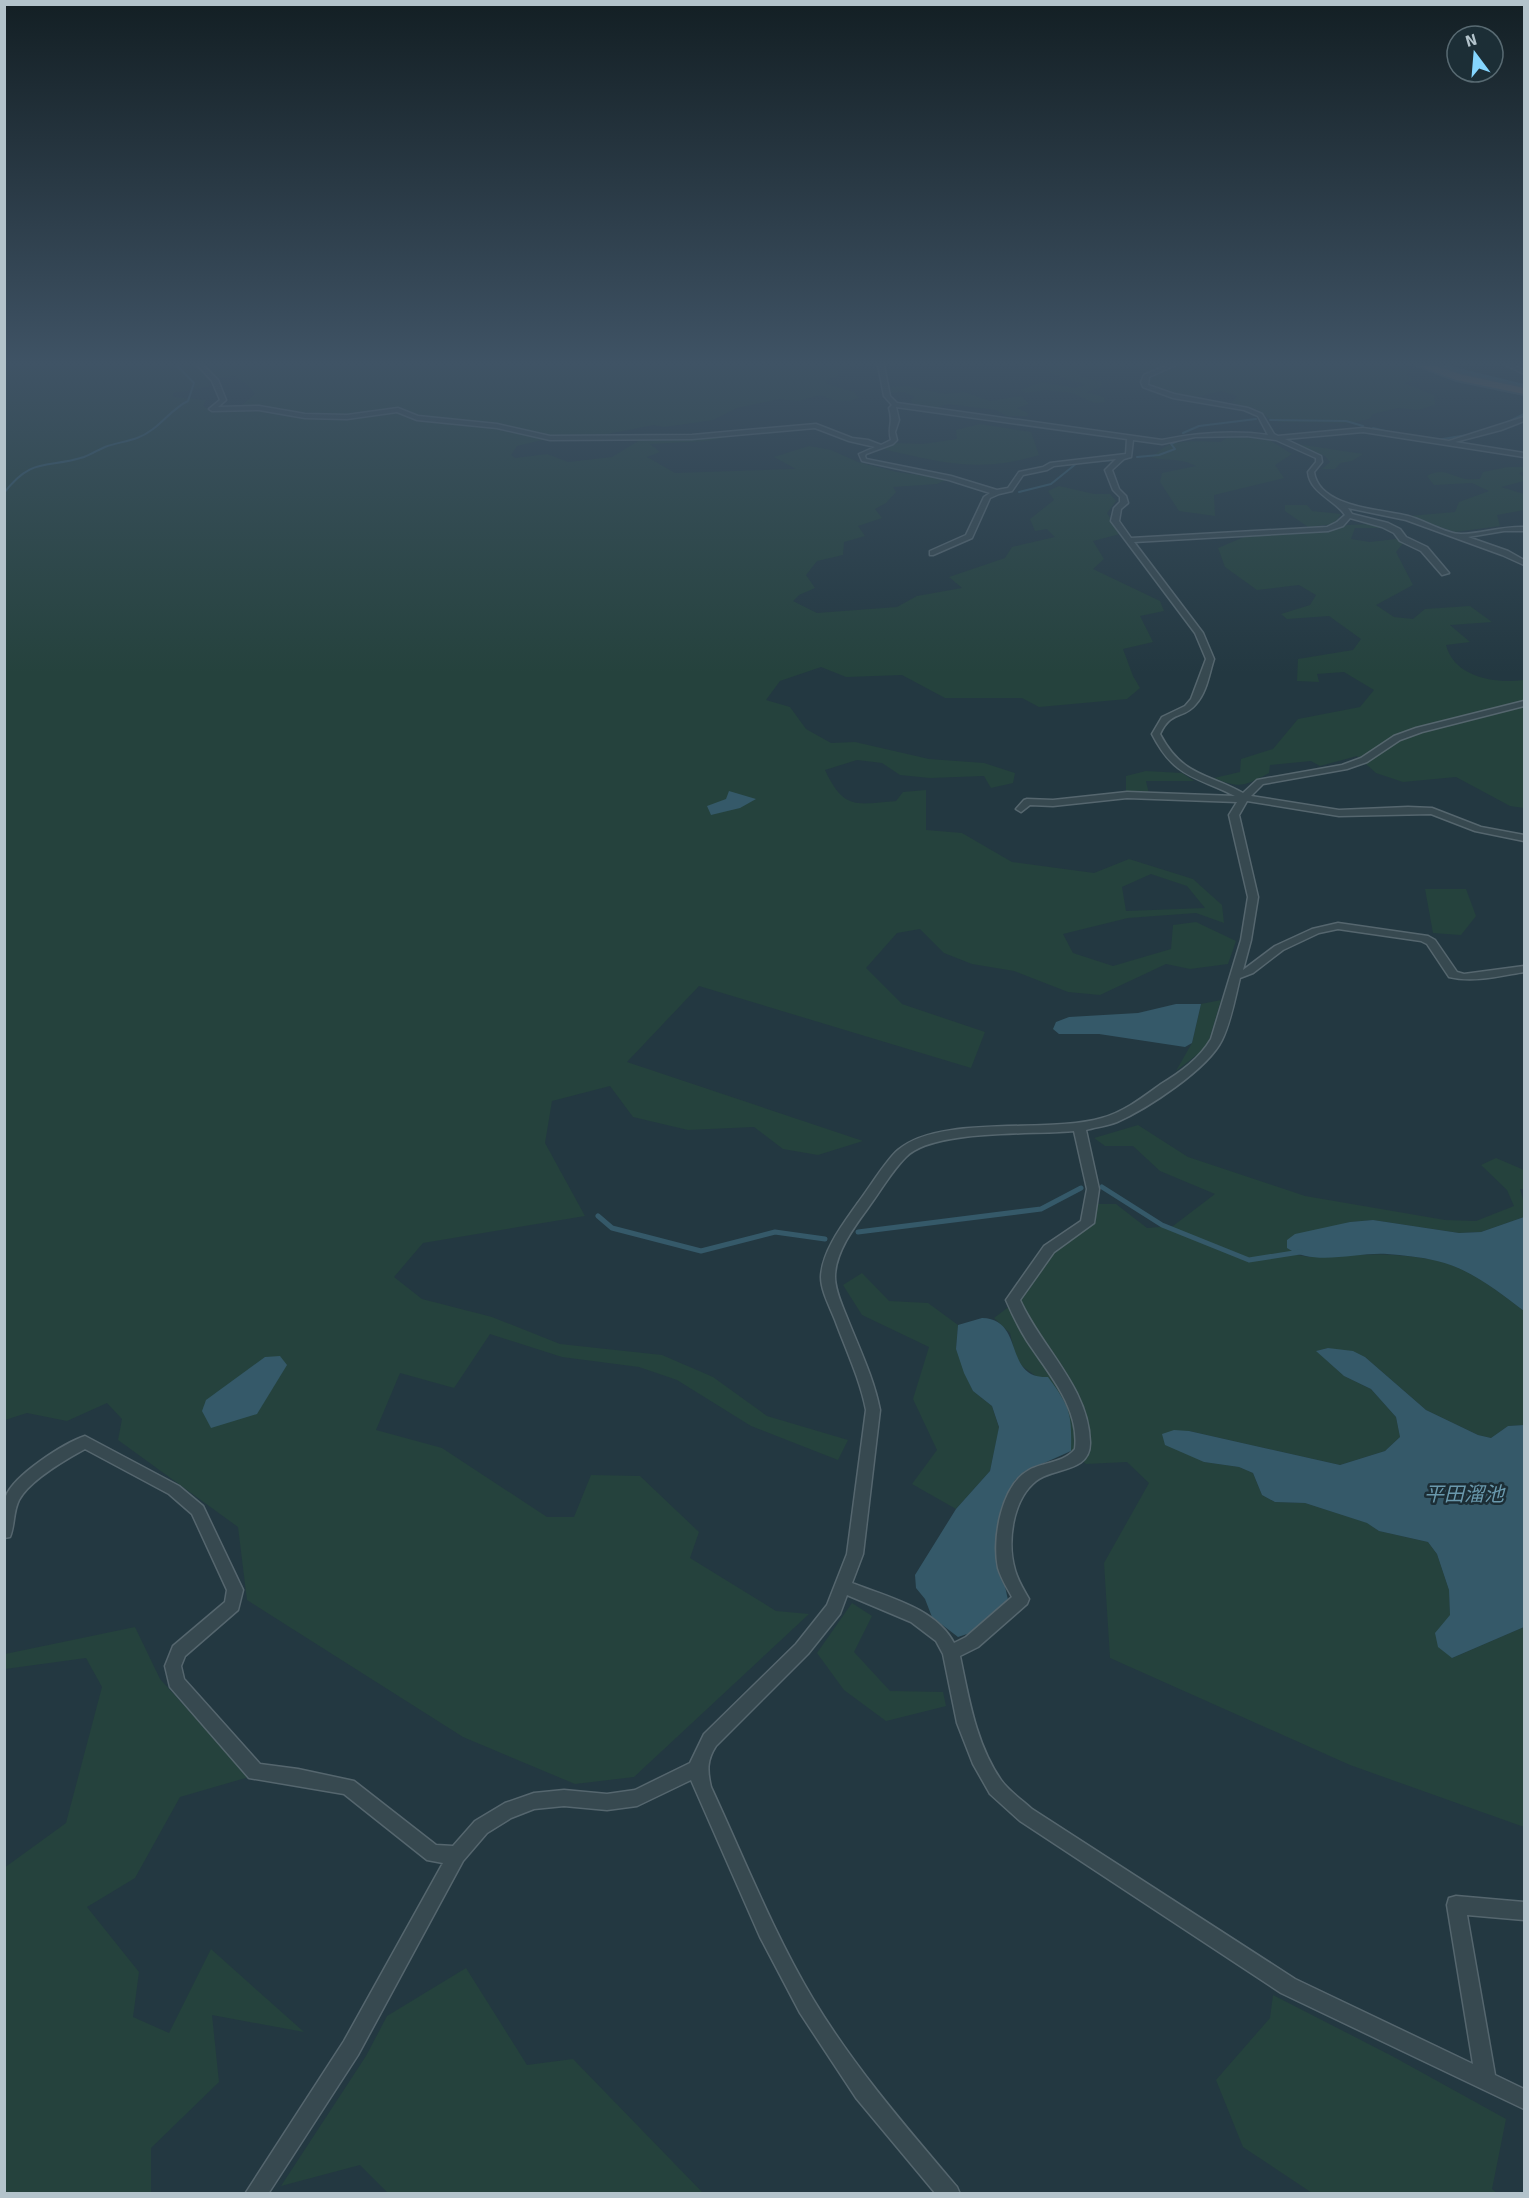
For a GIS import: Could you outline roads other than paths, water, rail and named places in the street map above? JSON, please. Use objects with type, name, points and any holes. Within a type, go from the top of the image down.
[{"type":"street","points":[[897,468],[951,478],[997,492]]},
{"type":"street","points":[[933,554],[969,536],[987,497],[997,492],[1010,490],[1021,473],[1047,468]]},
{"type":"street","points":[[1111,468],[1108,470],[1116,490],[1123,496],[1124,503],[1118,508],[1115,521],[1200,633],[1210,659],[1196,701],[1188,708],[1168,714],[1161,719],[1156,734],[1160,743],[1192,775],[1236,792],[1244,798]]},
{"type":"street","points":[[1315,468],[1311,472],[1312,480],[1328,496],[1342,505],[1408,518],[1505,552],[1524,562]]},
{"type":"street","points":[[1342,505],[1349,516],[1385,525],[1397,531],[1403,539],[1424,549],[1431,560],[1445,573]]},
{"type":"street","points":[[1128,540],[1328,529],[1340,525],[1349,516]]},
{"type":"street","points":[[1459,536],[1504,529],[1524,529]]},
{"type":"street","points":[[950,2193],[887,2123],[831,2044],[791,1978],[702,1787],[697,1768],[699,1756],[710,1740],[802,1649],[834,1609],[855,1554],[873,1410],[869,1390],[832,1296],[828,1277],[834,1254],[845,1230],[911,1144],[954,1134],[1050,1131],[1104,1122],[1128,1113],[1209,1054],[1217,1039],[1236,976],[1246,940],[1253,897],[1234,815],[1244,798],[1260,782],[1344,767],[1364,760],[1397,738],[1419,730],[1524,703]]},
{"type":"street","points":[[1021,808],[1027,802],[1053,803],[1127,795],[1228,800],[1244,798],[1339,813],[1408,810],[1432,812],[1478,829],[1524,838]]},
{"type":"street","points":[[1236,976],[1249,971],[1279,948],[1316,931],[1338,926],[1424,938],[1431,942],[1453,975],[1464,977],[1524,969]]},
{"type":"street","points":[[951,1653],[972,1642],[1021,1599],[1006,1567],[1004,1536],[1016,1492],[1032,1475],[1075,1458],[1080,1454],[1084,1444],[1077,1407],[1049,1359],[1018,1316],[1013,1300],[1049,1249],[1086,1223],[1093,1189],[1079,1127]]},
{"type":"street","points":[[4,1532],[11,1499],[19,1488],[67,1451],[85,1442],[174,1490],[198,1510],[235,1590],[232,1605],[179,1651],[173,1666],[176,1682],[255,1772],[298,1777],[348,1787],[433,1854],[457,1855]]},
{"type":"street","points":[[843,1586],[917,1617],[942,1636],[951,1653],[966,1723],[979,1758],[996,1788],[1026,1815],[1288,1986],[1524,2099]]},
{"type":"street","points":[[255,2193],[351,2048],[457,1855],[481,1827],[505,1810],[534,1801],[564,1798],[607,1802],[637,1798],[697,1768]]},
{"type":"street","points":[[1486,2080],[1455,1905],[1524,1911]]},
{"type":"water","points":[[729,791],[756,799],[740,808],[711,815],[707,806],[726,799]]},
{"type":"water","points":[[1176,1004],[1201,1004],[1192,1043],[1185,1047],[1099,1034],[1059,1034],[1053,1029],[1056,1022],[1069,1017],[1138,1013]]},
{"type":"water","points":[[1524,1217],[1524,1311],[1472,1275],[1449,1264],[1412,1256],[1387,1254],[1310,1257],[1287,1248],[1287,1240],[1295,1234],[1350,1222],[1373,1220],[1459,1233],[1481,1232]]},
{"type":"water","points":[[982,1318],[996,1321],[1004,1328],[1024,1369],[1034,1375],[1048,1377],[1055,1387],[1065,1404],[1070,1419],[1071,1451],[1024,1472],[1015,1480],[1001,1511],[995,1540],[1008,1600],[973,1632],[958,1637],[932,1617],[925,1599],[916,1588],[915,1575],[956,1509],[990,1471],[999,1427],[992,1406],[973,1391],[956,1349],[958,1325]]},
{"type":"water","name":"平田溜池","points":[[1328,1348],[1353,1351],[1365,1357],[1426,1410],[1478,1435],[1491,1438],[1508,1426],[1524,1425],[1524,1627],[1452,1658],[1438,1647],[1435,1633],[1450,1615],[1449,1590],[1437,1554],[1428,1542],[1379,1531],[1367,1523],[1305,1503],[1275,1502],[1262,1495],[1253,1473],[1239,1467],[1204,1462],[1165,1445],[1162,1434],[1174,1430],[1189,1431],[1340,1465],[1385,1451],[1400,1437],[1396,1417],[1371,1389],[1344,1376],[1316,1351]]},
{"type":"water","points":[[280,1356],[287,1365],[257,1414],[211,1428],[202,1411],[206,1400],[265,1357]]},
{"type":"waterway","points":[[4,493],[23,473],[36,468]]},
{"type":"waterway","points":[[1019,492],[1051,484],[1071,468]]},
{"type":"waterway","points":[[1102,1187],[1162,1225],[1249,1260],[1300,1252]]},
{"type":"waterway","points":[[858,1232],[1041,1209],[1081,1188]]},
{"type":"waterway","points":[[598,1216],[612,1228],[701,1251],[775,1232],[825,1239]]}]
